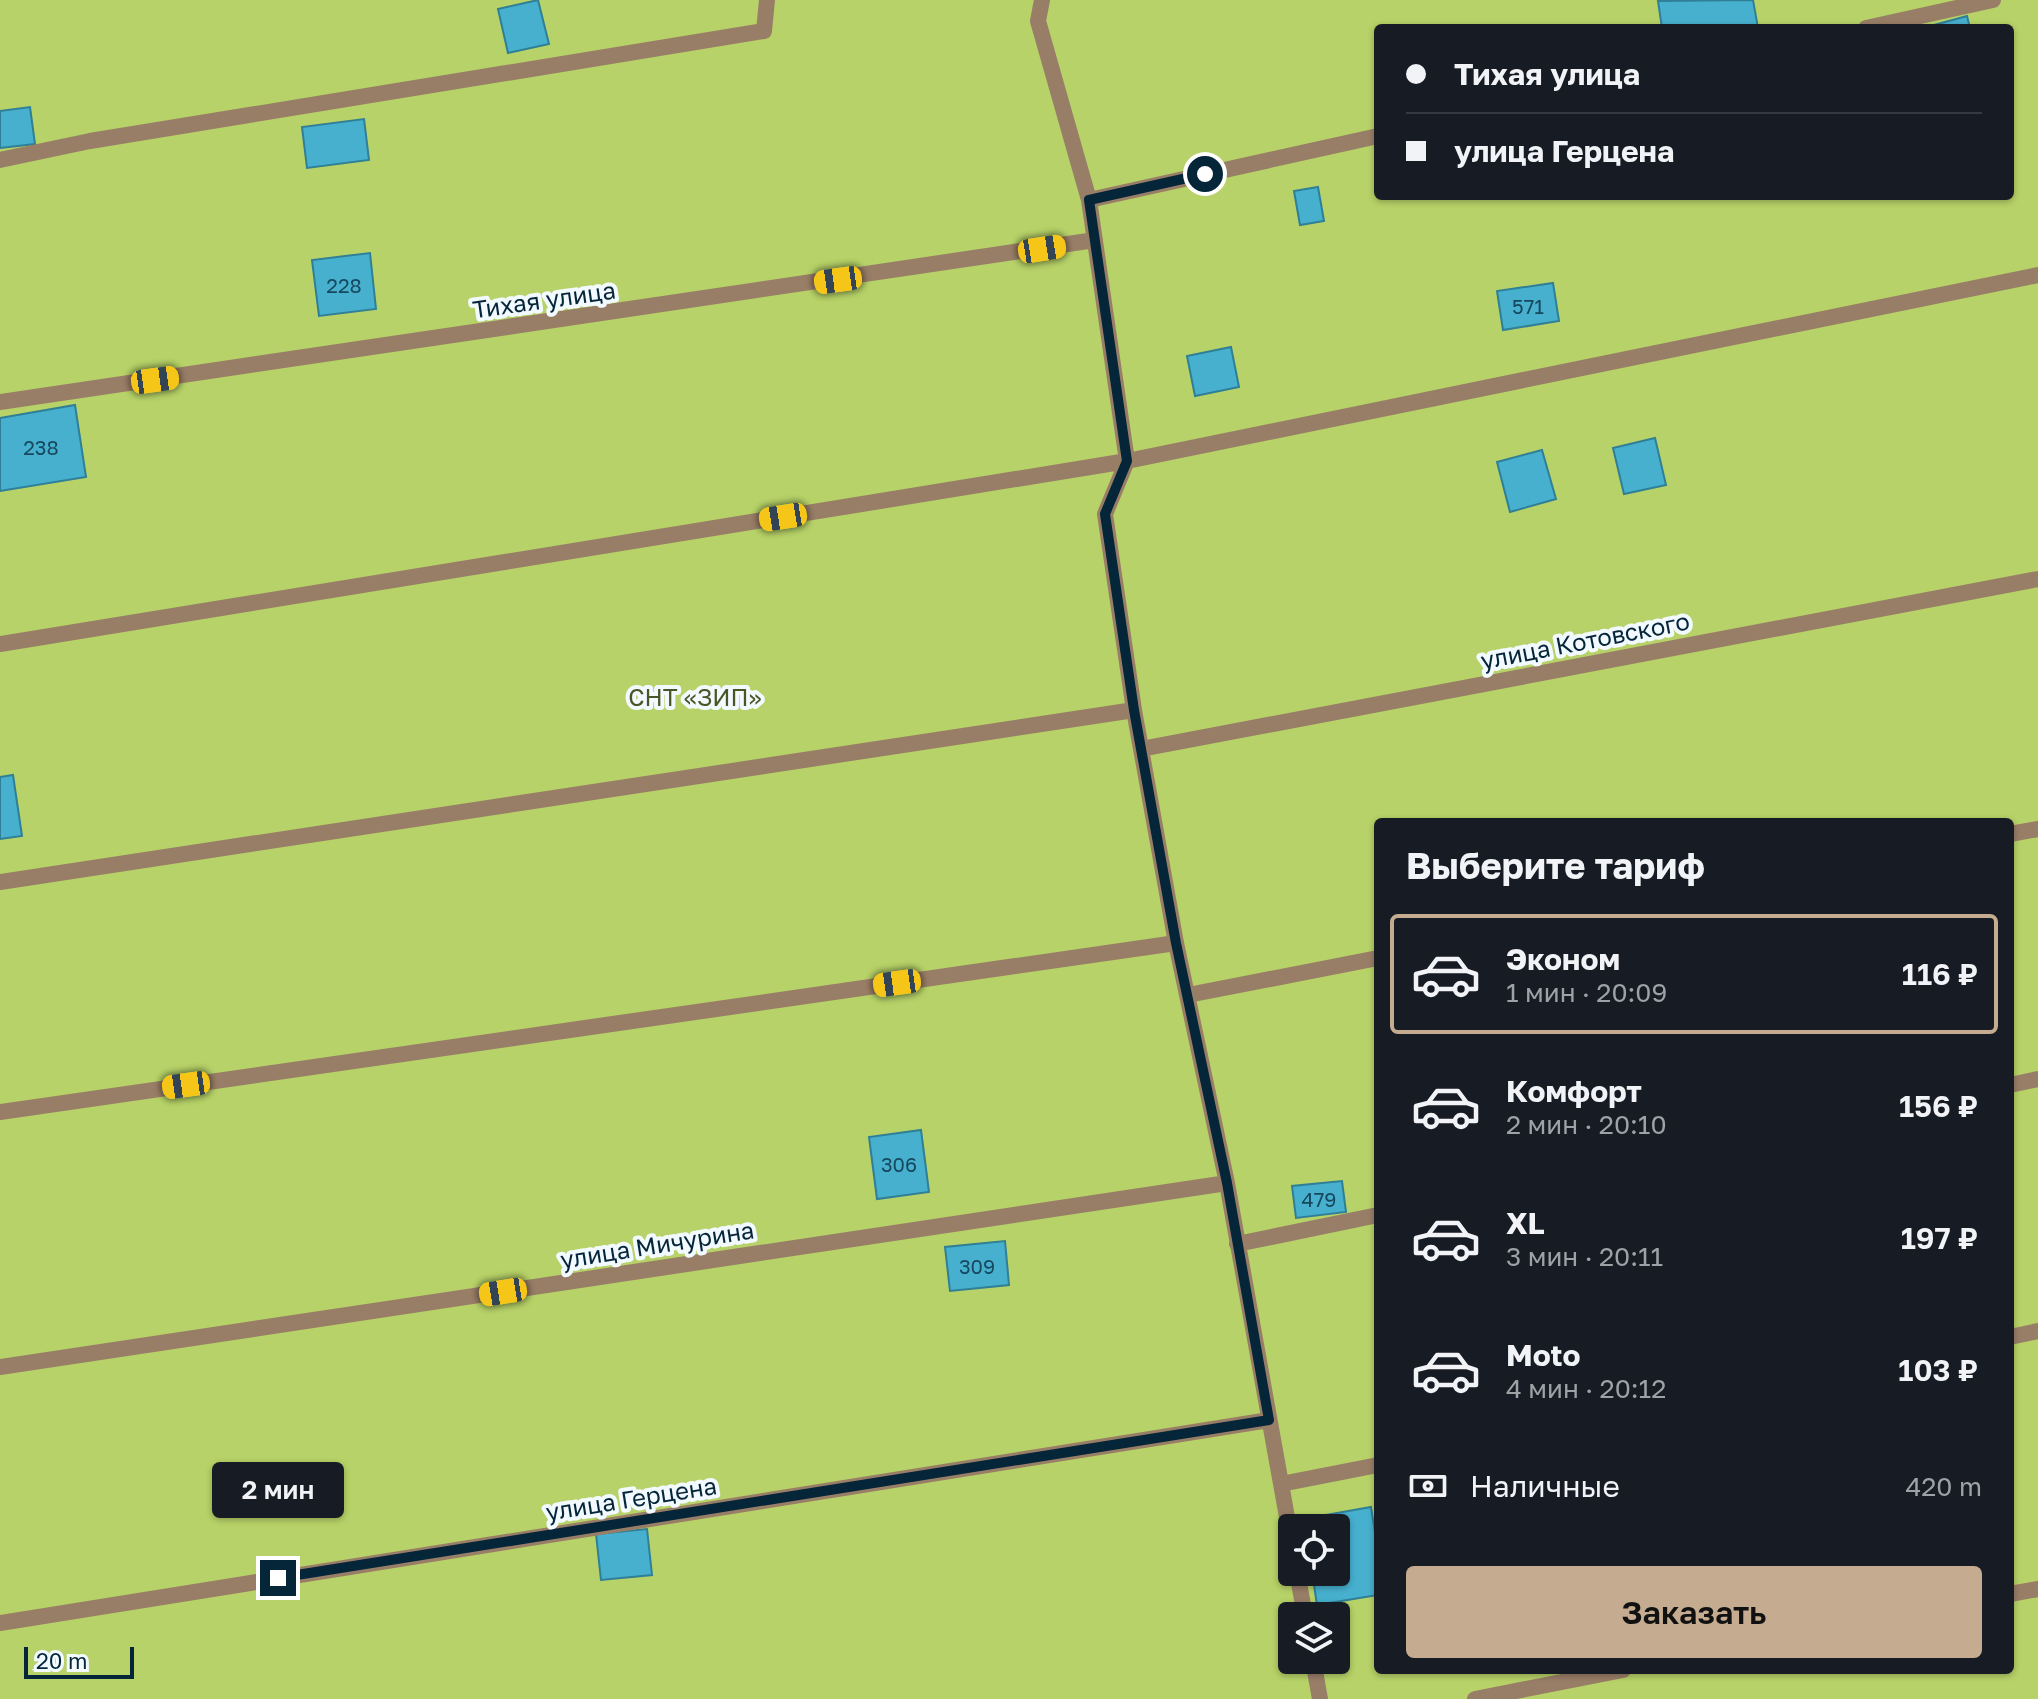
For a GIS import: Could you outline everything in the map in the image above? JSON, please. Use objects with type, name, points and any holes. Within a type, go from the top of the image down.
[{"type":"street","points":[[0,160],[90,141],[764,31],[767,0]]},
{"type":"street","points":[[1042,0],[1038,21],[1089,200],[1127,461],[1105,514],[1134,710],[1176,943],[1227,1183],[1286,1514]]},
{"type":"street","points":[[1884,24],[1993,0]]},
{"type":"street","points":[[1089,200],[1374,137]]},
{"type":"street","name":"Тихая улица","points":[[0,402],[1095,240]]},
{"type":"street","points":[[0,644],[1127,461],[2038,275]]},
{"type":"street","name":"улица Котовского","points":[[1141,749],[2038,579]]},
{"type":"street","points":[[0,882],[1134,710]]},
{"type":"street","points":[[2014,833],[2038,829]]},
{"type":"street","points":[[0,1112],[1176,943]]},
{"type":"street","points":[[1188,995],[1374,959]]},
{"type":"street","points":[[2014,1084],[2038,1079]]},
{"type":"street","name":"улица Мичурина","points":[[0,1367],[1227,1183]]},
{"type":"street","points":[[1237,1244],[1374,1216]]},
{"type":"street","points":[[2014,1336],[2038,1331]]},
{"type":"street","name":"улица Герцена","points":[[0,1623],[1269,1420]]},
{"type":"street","points":[[1281,1484],[1374,1466]]},
{"type":"street","points":[[2014,1593],[2038,1589]]},
{"type":"street","points":[[1316,1674],[1320,1699]]},
{"type":"street","points":[[1475,1699],[1603,1674]]},
{"type":"green space","name":"СНТ «ЗИП»","points":[[0,0],[2038,0],[2038,1699],[0,1699]]},
{"type":"building","points":[[538,0],[549,44],[508,53],[498,9]]},
{"type":"building","points":[[1753,0],[1757,24],[1661,24],[1658,1]]},
{"type":"building","points":[[1967,16],[1969,24],[1938,24]]},
{"type":"building","points":[[30,107],[35,144],[0,148],[0,111]]},
{"type":"building","points":[[364,119],[369,160],[307,168],[302,127]]},
{"type":"building","points":[[1318,187],[1324,221],[1300,225],[1294,191]]},
{"type":"building","points":[[370,253],[376,309],[319,316],[312,260]]},
{"type":"building","points":[[1553,283],[1559,321],[1503,330],[1497,291]]},
{"type":"building","points":[[1231,347],[1239,387],[1195,396],[1187,356]]},
{"type":"building","points":[[75,405],[86,477],[0,491],[0,418]]},
{"type":"building","points":[[1655,438],[1666,485],[1624,494],[1613,448]]},
{"type":"building","points":[[1542,450],[1556,499],[1510,512],[1497,462]]},
{"type":"building","points":[[13,775],[22,836],[0,839],[0,777]]},
{"type":"building","points":[[921,1130],[929,1192],[877,1199],[869,1137]]},
{"type":"building","points":[[1342,1181],[1346,1212],[1296,1218],[1292,1186]]},
{"type":"building","points":[[1005,1241],[1009,1285],[950,1291],[945,1247]]},
{"type":"building","points":[[1371,1507],[1374,1596],[1317,1602],[1314,1586],[1350,1586],[1350,1514],[1331,1514]]},
{"type":"building","points":[[647,1529],[652,1575],[601,1580],[596,1534]]},
{"type":"route","points":[[278,1578],[1269,1420],[1227,1183],[1176,943],[1134,710],[1105,514],[1127,461],[1089,200],[1205,174]]}]
